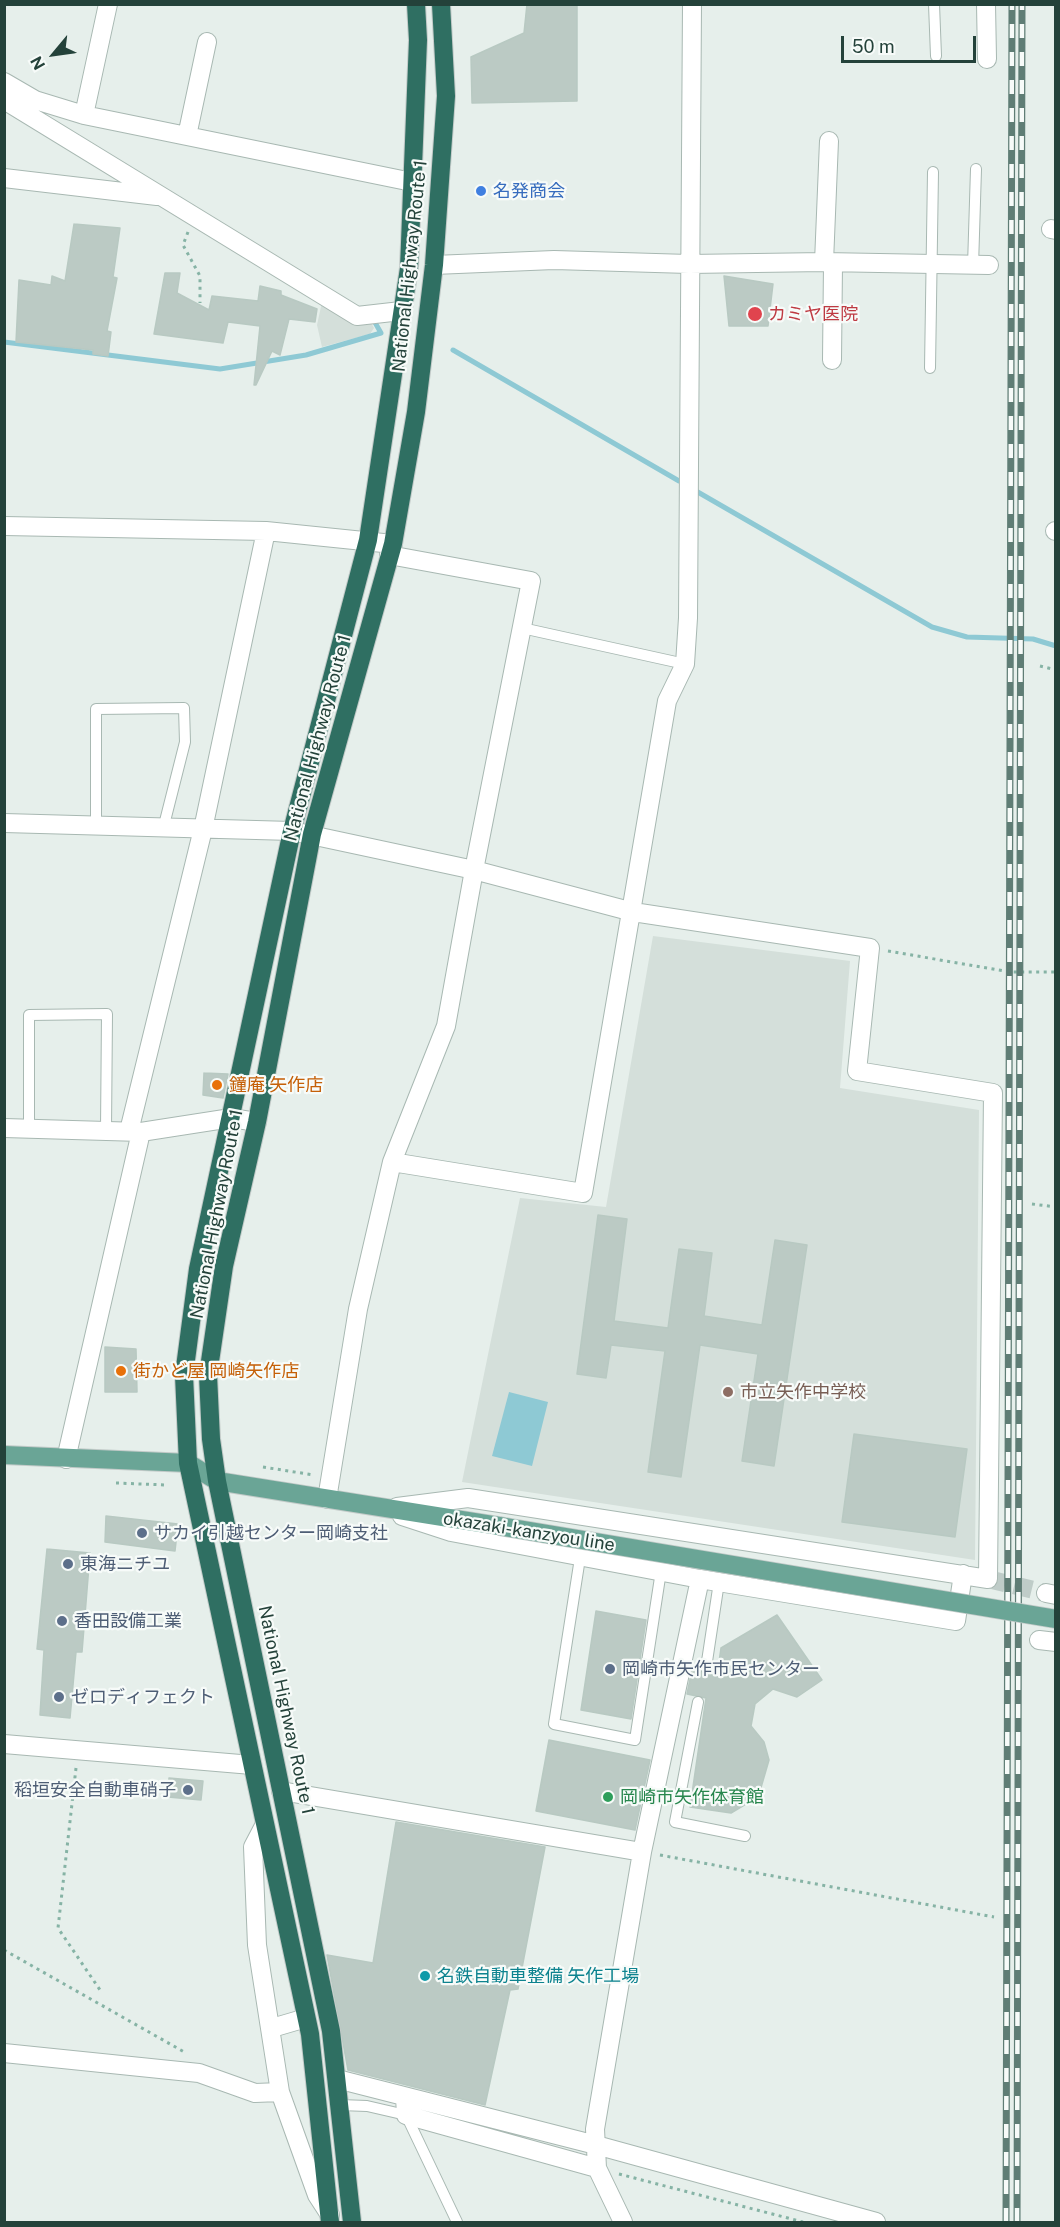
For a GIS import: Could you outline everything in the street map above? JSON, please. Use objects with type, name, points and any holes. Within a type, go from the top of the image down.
[{"type":"highway","name":"National Highway Route 1","points":[[330,2219],[306,2018],[188,1463],[184,1375],[198,1269],[292,831],[368,540],[409,268],[418,40],[416,4]]},
{"type":"highway","name":"National Highway Route 1","points":[[352,2223],[332,2031],[217,1481],[211,1439],[208,1375],[224,1266],[257,1122],[312,834],[391,550],[416,412],[434,265],[446,96],[441,4]]},
{"type":"main road","name":"okazaki-kanzyou line","points":[[4,1455],[188,1463],[217,1481],[1056,1619]]},
{"type":"street","points":[[84,115],[108,4]]},
{"type":"street","points":[[392,1162],[584,1193],[667,701],[685,664],[688,618],[692,4]]},
{"type":"street","points":[[986,4],[987,59]]},
{"type":"street","points":[[187,136],[207,42]]},
{"type":"street","points":[[4,82],[35,100],[84,115],[412,182]]},
{"type":"street","points":[[4,100],[357,316],[401,310]]},
{"type":"street","points":[[829,141],[832,360]]},
{"type":"street","points":[[4,178],[164,197]]},
{"type":"street","points":[[434,265],[554,260],[689,264],[930,263],[981,265]]},
{"type":"street","points":[[4,526],[266,531],[368,540],[391,550],[531,581],[446,1026],[392,1162],[356,1320],[327,1499]]},
{"type":"street","points":[[66,1459],[266,531]]},
{"type":"street","points":[[4,823],[292,831],[474,870],[633,912],[870,948],[857,1071],[993,1093],[988,1579],[468,1498],[384,1509]]},
{"type":"street","points":[[4,1128],[106,1129],[135,1132],[231,1118],[257,1122]]},
{"type":"street","points":[[384,1509],[451,1532],[580,1558],[956,1621],[963,1575]]},
{"type":"street","points":[[623,2223],[597,2168],[595,2129],[609,2035],[642,1852],[700,1579]]},
{"type":"street","points":[[4,1744],[252,1766]]},
{"type":"street","points":[[281,1791],[642,1852]]},
{"type":"street","points":[[264,1826],[253,1847],[257,1944],[272,2028],[280,2092],[317,2195],[330,2219]]},
{"type":"street","points":[[272,2028],[306,2018]]},
{"type":"street","points":[[4,2053],[199,2073],[255,2092],[280,2092]]},
{"type":"street","points":[[337,2079],[596,2145],[876,2223]]},
{"type":"street","points":[[405,2097],[406,2115],[597,2168]]},
{"type":"lane","points":[[934,4],[936,56]]},
{"type":"lane","points":[[976,170],[981,265]]},
{"type":"lane","points":[[930,368],[933,172]]},
{"type":"lane","points":[[522,628],[685,664]]},
{"type":"lane","points":[[96,824],[96,709],[184,708],[185,742],[163,829]]},
{"type":"lane","points":[[29,1129],[29,1015],[107,1014],[106,1129]]},
{"type":"lane","points":[[580,1558],[554,1724],[636,1740],[661,1571]]},
{"type":"lane","points":[[706,1668],[719,1582]]},
{"type":"lane","points":[[698,1702],[675,1822],[745,1836]]},
{"type":"lane","points":[[340,2105],[367,2106],[406,2115],[457,2223]]},
{"type":"path","points":[[195,215],[183,245],[200,276],[200,303]]},
{"type":"path","points":[[1040,666],[1056,669]]},
{"type":"path","points":[[870,948],[1010,972],[1056,972]]},
{"type":"path","points":[[1032,1204],[1056,1207]]},
{"type":"path","points":[[263,1467],[314,1475]]},
{"type":"path","points":[[116,1483],[167,1485]]},
{"type":"path","points":[[78,1751],[58,1928],[100,1990]]},
{"type":"path","points":[[642,1852],[994,1917]]},
{"type":"path","points":[[4,1950],[195,2058]]},
{"type":"path","points":[[597,2168],[803,2223]]},
{"type":"shaded area","points":[[322,302],[370,321],[374,328],[370,334],[322,347],[317,325]]},
{"type":"shaded area","points":[[653,936],[850,961],[840,1088],[979,1110],[975,1560],[462,1482],[520,1198],[606,1207]]},
{"type":"water","points":[[509,1392],[548,1402],[532,1466],[492,1456]]},
{"type":"building","points":[[527,4],[577,4],[577,101],[472,103],[471,57],[524,33]]},
{"type":"building","points":[[74,224],[120,228],[113,277],[117,278],[107,331],[111,332],[108,356],[93,354],[93,350],[16,342],[19,280],[51,285],[52,276],[65,281]]},
{"type":"building","points":[[165,273],[180,273],[177,293],[209,310],[212,296],[258,301],[260,286],[281,291],[281,295],[317,309],[315,322],[289,319],[280,355],[272,351],[254,385],[260,326],[228,322],[223,343],[154,334]]},
{"type":"building","points":[[724,276],[773,284],[768,326],[729,326]]},
{"type":"building","name":"鐘庵 矢作店","points":[[204,1073],[228,1074],[223,1098],[203,1095]]},
{"type":"building","points":[[598,1215],[627,1219],[614,1321],[668,1328],[679,1249],[712,1253],[704,1316],[762,1325],[775,1240],[807,1245],[774,1466],[742,1461],[758,1354],[700,1345],[681,1477],[648,1472],[665,1351],[611,1345],[606,1378],[577,1374]]},
{"type":"building","name":"街かど屋 岡崎矢作店","points":[[105,1347],[136,1349],[137,1392],[105,1392]]},
{"type":"building","points":[[854,1434],[967,1449],[955,1537],[842,1522]]},
{"type":"building","points":[[106,1516],[178,1524],[175,1551],[105,1542]]},
{"type":"building","points":[[47,1549],[90,1553],[82,1652],[76,1652],[70,1718],[40,1715],[44,1650],[37,1649]]},
{"type":"building","points":[[596,1611],[646,1620],[631,1719],[581,1710]]},
{"type":"building","points":[[777,1615],[822,1680],[797,1697],[773,1689],[755,1704],[751,1726],[764,1742],[769,1760],[760,1791],[746,1804],[731,1813],[690,1807],[706,1698],[687,1694],[692,1670],[717,1676],[721,1648]]},
{"type":"building","points":[[549,1740],[650,1760],[635,1830],[536,1811]]},
{"type":"building","points":[[169,1778],[203,1781],[201,1800],[168,1797]]},
{"type":"building","name":"名鉄自動車整備 矢作工場","points":[[396,1822],[545,1847],[518,1989],[510,1990],[485,2105],[348,2070],[327,1955],[373,1963]]},
{"type":"waterway","points":[[4,342],[220,369],[306,355],[381,333],[373,319]]},
{"type":"waterway","points":[[453,350],[679,481]]},
{"type":"waterway","points":[[696,491],[932,627],[967,637],[1033,639],[1056,646]]},
{"type":"tunnel","points":[[988,1579],[1046,1593]]},
{"type":"railway","points":[[1006,2222],[1012,4]]},
{"type":"railway","points":[[1017,2222],[1022,4]]},
{"type":"place","name":"名発商会","points":[[481,191]]},
{"type":"place","name":"カミヤ医院","points":[[755,314]]},
{"type":"place","name":"鐘庵 矢作店","points":[[217,1085]]},
{"type":"place","name":"街かど屋 岡崎矢作店","points":[[121,1371]]},
{"type":"place","name":"市立矢作中学校","points":[[728,1392]]},
{"type":"place","name":"サカイ引越センター岡崎支社","points":[[142,1533]]},
{"type":"place","name":"東海ニチユ","points":[[68,1564]]},
{"type":"place","name":"香田設備工業","points":[[62,1621]]},
{"type":"place","name":"岡崎市矢作市民センター","points":[[610,1669]]},
{"type":"place","name":"ゼロディフェクト","points":[[59,1697]]},
{"type":"place","name":"稻垣安全自動車硝子","points":[[188,1790]]},
{"type":"place","name":"岡崎市矢作体育館","points":[[608,1797]]},
{"type":"place","name":"名鉄自動車整備 矢作工場","points":[[425,1976]]}]
